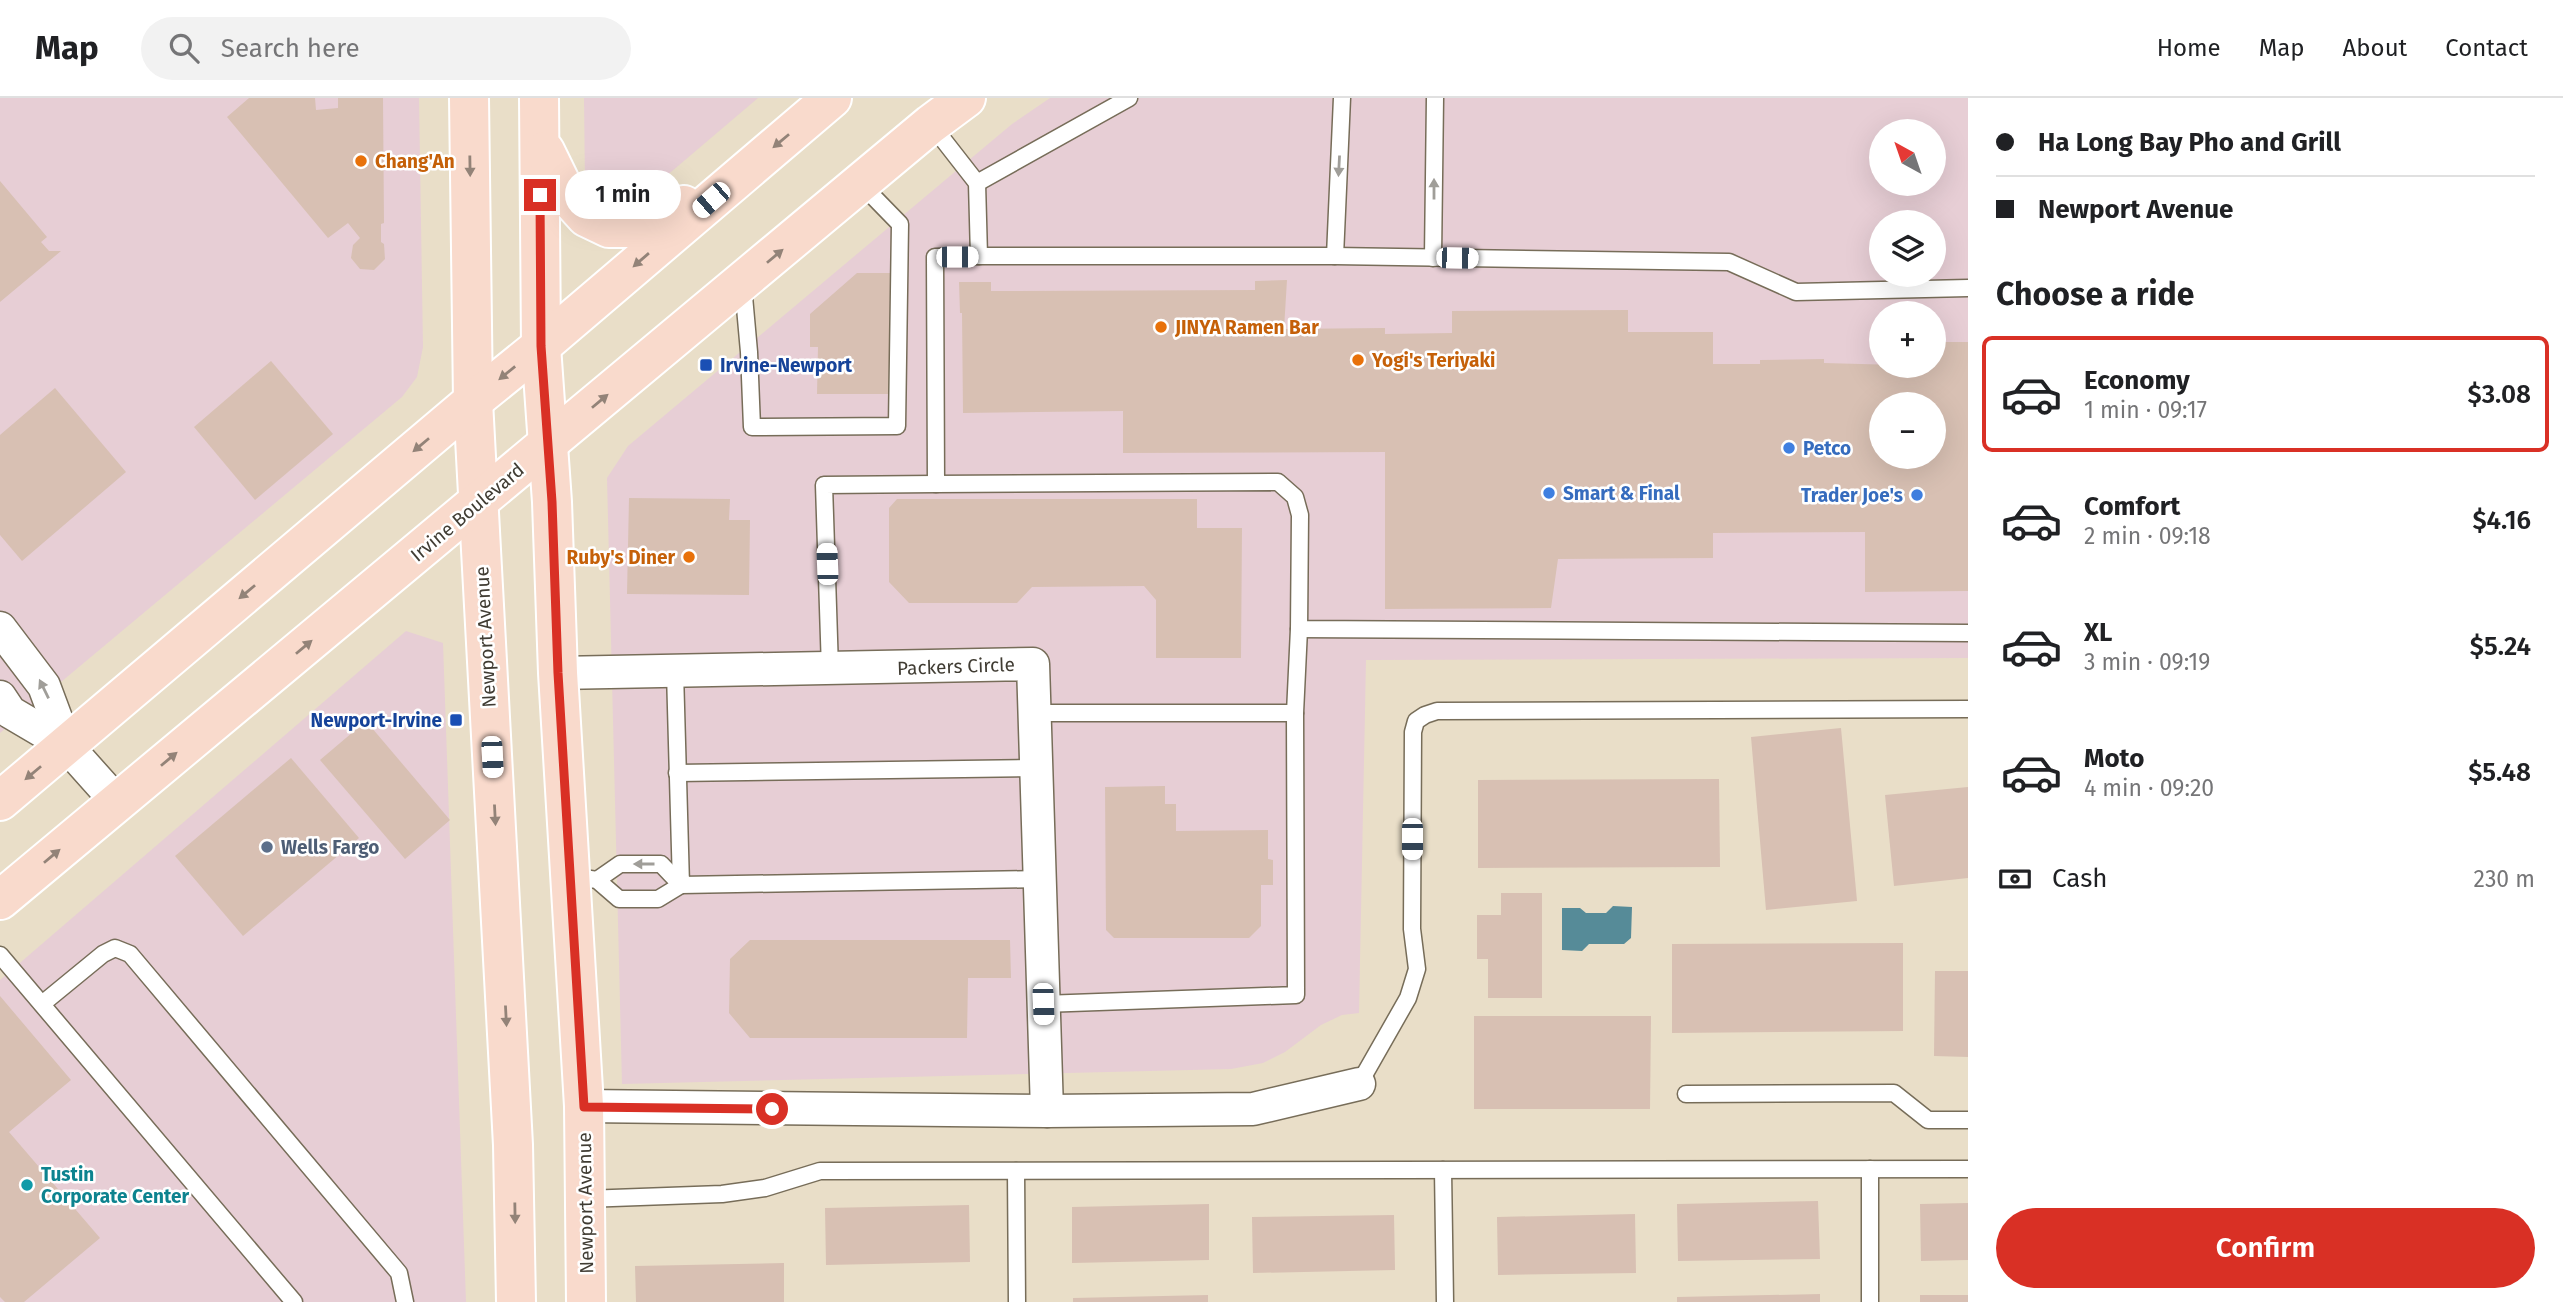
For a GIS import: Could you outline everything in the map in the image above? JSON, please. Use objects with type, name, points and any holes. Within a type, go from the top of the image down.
[{"type":"main road","name":"Newport Avenue","points":[[469,98],[473,401],[513,1144],[516,1302]]},
{"type":"main road","name":"Newport Avenue","points":[[539,98],[541,346],[558,673],[583,878],[586,1302]]},
{"type":"main road","points":[[0,801],[832,98]]},
{"type":"main road","name":"Irvine Boulevard","points":[[0,900],[931,124],[966,98]]},
{"type":"main road","points":[[540,141],[567,197],[586,217],[609,228],[637,228],[730,183]]},
{"type":"street","points":[[0,628],[44,686],[65,746]]},
{"type":"street","name":"Packers Circle","points":[[558,673],[676,673],[1033,664],[1046,1111]]},
{"type":"street","points":[[0,697],[10,712],[65,746],[117,802]]},
{"type":"street","points":[[584,1107],[1046,1111],[1253,1109],[1359,1084]]},
{"type":"lane","points":[[978,183],[1129,98]]},
{"type":"lane","points":[[1335,256],[1342,98]]},
{"type":"lane","points":[[1433,258],[1435,98]]},
{"type":"lane","points":[[931,124],[978,183],[979,257]]},
{"type":"lane","points":[[743,283],[752,428],[897,426],[900,224],[861,184]]},
{"type":"lane","points":[[936,484],[935,257],[1335,256],[1729,262],[1796,292],[1968,288]]},
{"type":"lane","points":[[830,669],[824,485],[1278,482],[1295,497],[1300,515],[1299,629],[1294,713],[1296,995],[1043,1004]]},
{"type":"lane","points":[[1299,629],[1968,633]]},
{"type":"lane","points":[[676,673],[681,885]]},
{"type":"lane","points":[[1359,1084],[1408,998],[1417,969],[1412,929],[1413,732],[1416,721],[1425,715],[1437,711],[1968,709]]},
{"type":"lane","points":[[1035,713],[1294,713]]},
{"type":"lane","points":[[677,773],[1035,768]]},
{"type":"lane","points":[[583,878],[620,864],[661,864],[681,885]]},
{"type":"lane","points":[[583,878],[619,900],[658,899],[681,885],[1040,879]]},
{"type":"lane","points":[[42,1004],[103,954],[116,948],[130,954],[399,1273],[405,1302]]},
{"type":"lane","points":[[0,955],[294,1302]]},
{"type":"lane","points":[[1686,1094],[1894,1093],[1928,1120],[1968,1120]]},
{"type":"lane","points":[[1870,1169],[1870,1302]]},
{"type":"lane","points":[[585,1199],[722,1194],[765,1188],[820,1171],[1968,1169]]},
{"type":"lane","points":[[1443,1170],[1445,1302]]},
{"type":"lane","points":[[1016,1171],[1017,1302]]},
{"type":"shaded area","points":[[0,98],[419,98],[423,347],[417,377],[402,397],[0,733]]},
{"type":"shaded area","points":[[584,98],[758,98],[638,200],[585,184]]},
{"type":"shaded area","points":[[1050,98],[1968,98],[1968,658],[1366,660],[1359,1013],[1342,1015],[1321,1025],[1285,1052],[1263,1063],[1231,1069],[622,1084],[607,478],[628,446],[1012,124]]},
{"type":"shaded area","points":[[406,631],[443,643],[466,1302],[0,1302],[0,980]]},
{"type":"water","points":[[1613,906],[1632,907],[1631,938],[1624,944],[1589,944],[1582,951],[1562,950],[1562,908],[1580,908],[1586,913],[1606,913]]},
{"type":"building","points":[[249,98],[315,98],[316,110],[338,108],[338,98],[383,98],[384,223],[381,224],[381,242],[384,244],[385,259],[374,270],[360,269],[351,258],[353,245],[360,238],[348,223],[328,238],[227,117]]},
{"type":"building","points":[[0,181],[47,237],[41,242],[49,251],[61,251],[0,302]]},
{"type":"building","points":[[857,273],[890,273],[889,394],[817,394],[818,347],[810,347],[810,314]]},
{"type":"building","points":[[1287,280],[1284,329],[1385,328],[1385,334],[1452,333],[1452,311],[1628,310],[1628,332],[1713,332],[1713,364],[1760,364],[1760,360],[1824,359],[1824,363],[1869,364],[1869,378],[1946,378],[1946,342],[1968,342],[1968,591],[1865,592],[1865,532],[1713,533],[1713,558],[1558,559],[1551,608],[1385,609],[1385,452],[1123,453],[1123,411],[963,413],[959,282],[991,282],[991,291],[1255,290],[1255,281]]},
{"type":"building","points":[[271,361],[333,434],[255,500],[194,427]]},
{"type":"building","points":[[55,388],[126,472],[22,561],[0,535],[0,435]]},
{"type":"building","name":"Ruby's Diner","points":[[629,498],[730,499],[729,520],[750,520],[749,595],[627,594]]},
{"type":"building","points":[[897,499],[1197,499],[1197,528],[1242,528],[1241,658],[1156,658],[1156,600],[1144,586],[1032,587],[1017,603],[909,603],[889,582],[889,508]]},
{"type":"building","points":[[366,721],[450,820],[405,859],[320,760]]},
{"type":"building","points":[[1841,728],[1857,901],[1766,910],[1751,737]]},
{"type":"building","name":"Wells Fargo","points":[[291,758],[359,838],[243,936],[175,856]]},
{"type":"building","points":[[1719,779],[1720,867],[1478,868],[1478,780]]},
{"type":"building","points":[[1165,786],[1165,804],[1176,804],[1176,831],[1268,830],[1268,859],[1273,860],[1273,885],[1261,885],[1261,926],[1249,938],[1114,938],[1106,930],[1105,787]]},
{"type":"building","points":[[1968,787],[1968,878],[1894,886],[1885,795]]},
{"type":"building","points":[[1501,893],[1542,893],[1542,998],[1488,998],[1488,959],[1477,959],[1477,915],[1501,915]]},
{"type":"building","points":[[750,940],[1010,940],[1011,978],[968,978],[967,1038],[750,1038],[729,1013],[730,959]]},
{"type":"building","points":[[1903,943],[1903,1031],[1672,1033],[1672,944]]},
{"type":"building","points":[[1935,971],[1968,971],[1968,1057],[1934,1056]]},
{"type":"building","name":"Tustin Corporate Center","points":[[0,996],[71,1080],[9,1132],[100,1238],[24,1302],[5,1302],[0,1297]]},
{"type":"building","points":[[1474,1016],[1651,1016],[1650,1109],[1474,1109]]},
{"type":"building","points":[[1818,1201],[1820,1259],[1678,1261],[1677,1204]]},
{"type":"building","points":[[1968,1203],[1968,1260],[1921,1261],[1920,1204]]},
{"type":"building","points":[[1209,1204],[1209,1260],[1072,1263],[1072,1207]]},
{"type":"building","points":[[969,1205],[970,1262],[826,1265],[825,1208]]},
{"type":"building","points":[[1635,1214],[1636,1273],[1498,1275],[1497,1217]]},
{"type":"building","points":[[1394,1215],[1395,1270],[1253,1273],[1252,1217]]},
{"type":"building","points":[[784,1263],[784,1302],[636,1302],[635,1266]]},
{"type":"building","points":[[1820,1294],[1820,1302],[1677,1302],[1677,1297]]},
{"type":"building","points":[[1208,1295],[1208,1302],[1073,1302],[1073,1298]]},
{"type":"building","points":[[1920,1295],[1968,1295],[1968,1302],[1920,1302]]},
{"type":"place","name":"Chang'An","points":[[361,161]]},
{"type":"place","name":"JINYA Ramen Bar","points":[[1161,327]]},
{"type":"place","name":"Yogi's Teriyaki","points":[[1358,360]]},
{"type":"place","name":"Irvine-Newport","points":[[706,365]]},
{"type":"place","name":"Petco","points":[[1789,448]]},
{"type":"place","name":"Smart & Final","points":[[1549,493]]},
{"type":"place","name":"Trader Joe's","points":[[1917,495]]},
{"type":"place","name":"Ruby's Diner","points":[[689,557]]},
{"type":"place","name":"Newport-Irvine","points":[[456,720]]},
{"type":"place","name":"Wells Fargo","points":[[267,847]]},
{"type":"place","name":"Tustin Corporate Center","points":[[27,1185]]},
{"type":"route","points":[[540,195],[541,346],[552,502],[558,673],[584,1107],[772,1109]]}]
